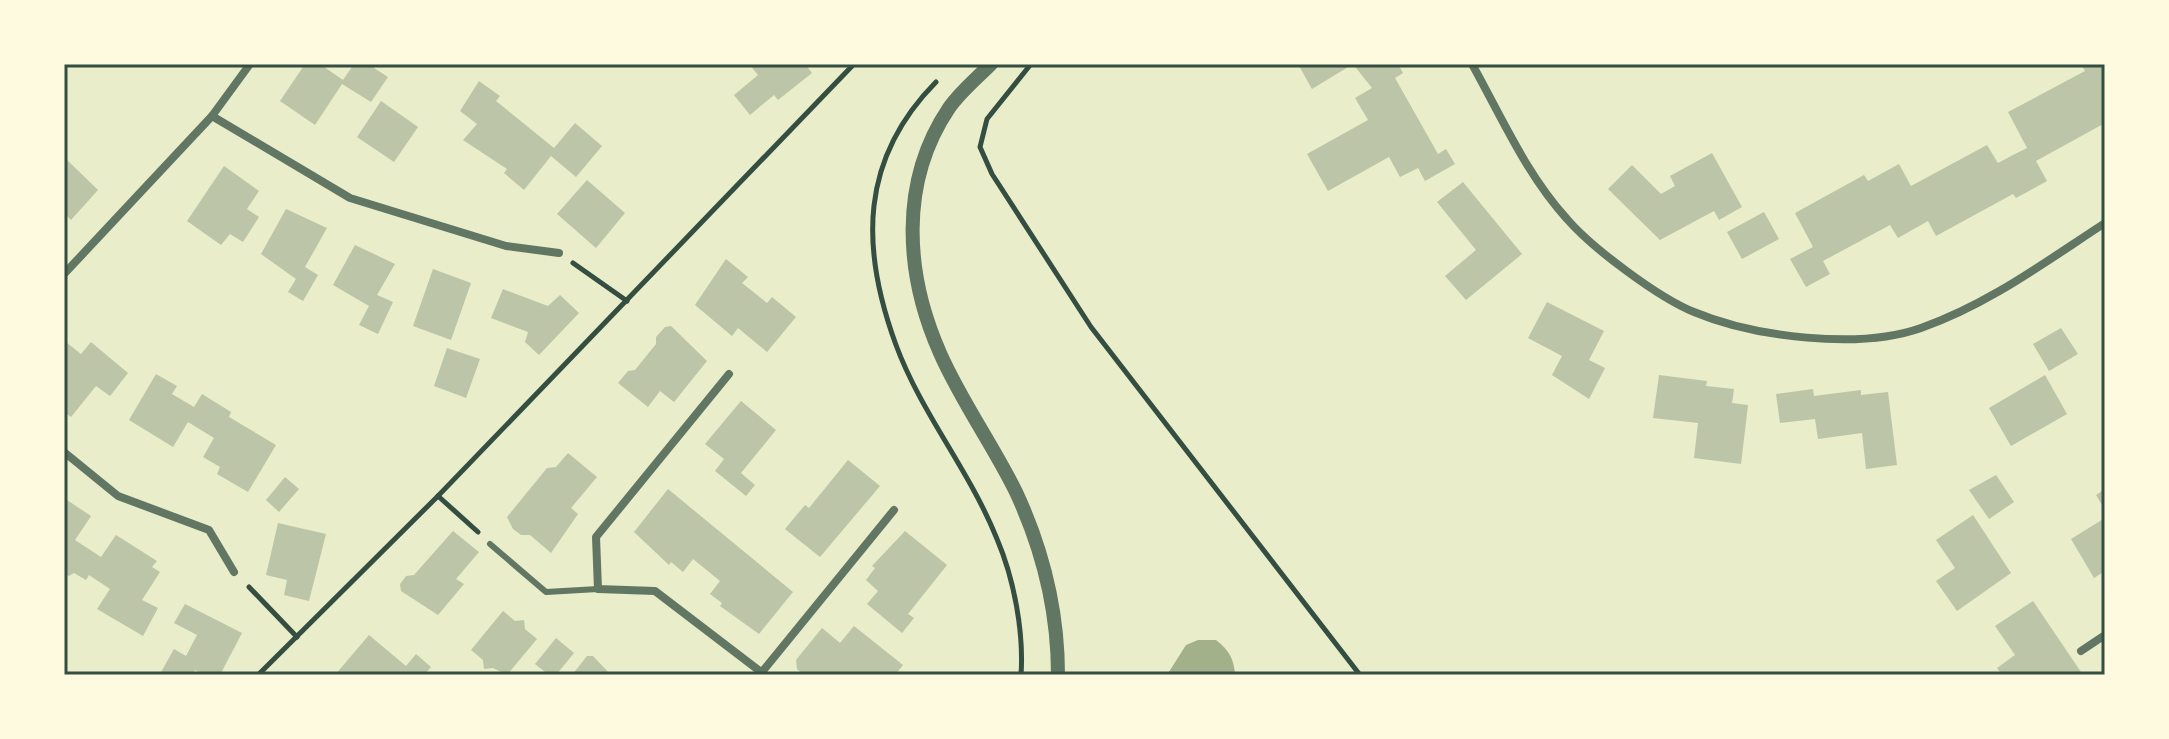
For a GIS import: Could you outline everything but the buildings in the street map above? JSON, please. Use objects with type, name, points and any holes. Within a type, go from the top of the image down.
[{"type":"street","points":[[64,274],[212,116],[250,64]]},
{"type":"street","points":[[991,64],[950,106],[927,147],[913,192],[912,231],[918,283],[941,356],[1016,493],[1043,561],[1058,638],[1058,675]]},
{"type":"street","points":[[1472,64],[1535,178],[1568,221],[1651,287],[1693,312],[1738,326],[1831,338],[1867,338],[1917,330],[1966,311],[2105,223]]},
{"type":"street","points":[[212,116],[350,198],[506,246],[559,253]]},
{"type":"street","points":[[729,374],[596,537],[598,589],[655,591],[763,674],[894,510]]},
{"type":"street","points":[[64,452],[118,496],[209,530],[234,572]]},
{"type":"street","points":[[2081,651],[2105,635]]},
{"type":"lane","points":[[490,544],[546,592],[598,589]]},
{"type":"path","points":[[1031,64],[987,119],[980,147],[992,174],[1091,327],[1360,675]]},
{"type":"path","points":[[258,675],[438,496],[849,66]]},
{"type":"path","points":[[559,253],[627,301]]},
{"type":"path","points":[[438,496],[490,544]]},
{"type":"path","points":[[234,572],[297,637]]},
{"type":"shaded area","points":[[1198,640],[1216,640],[1221,644],[1230,655],[1235,675],[1167,675],[1186,645]]}]
